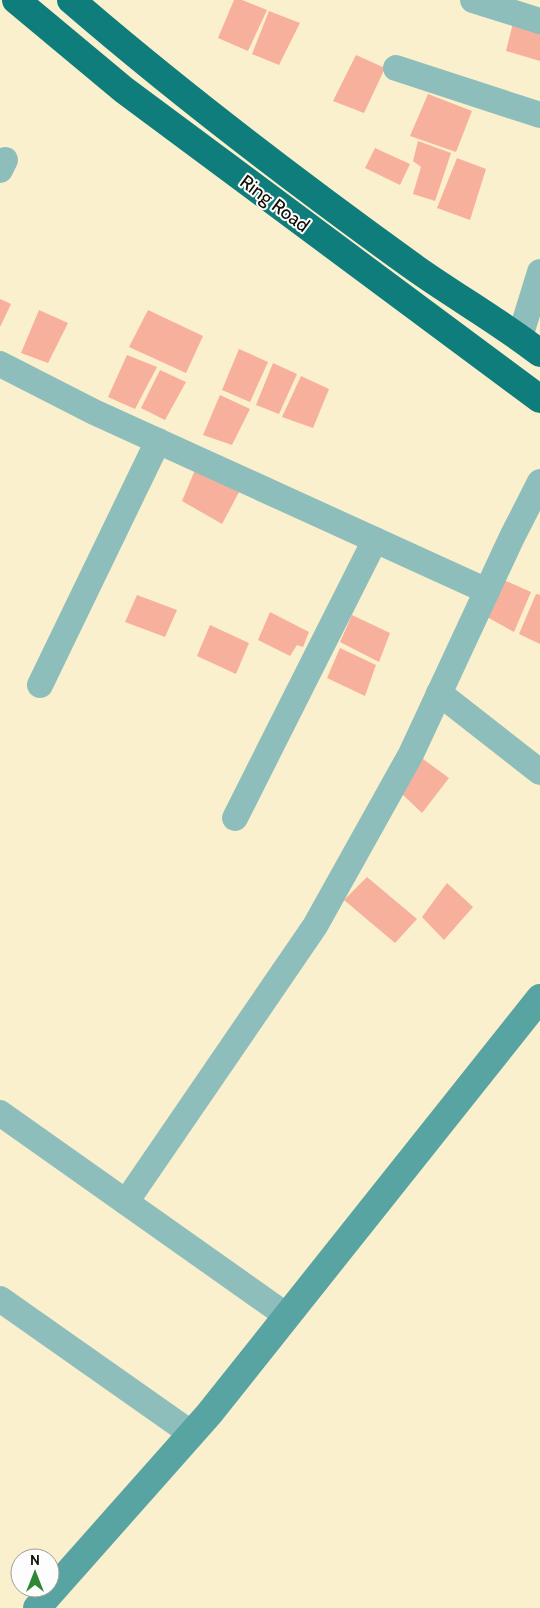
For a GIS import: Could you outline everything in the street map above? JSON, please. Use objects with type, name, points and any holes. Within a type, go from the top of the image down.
[{"type":"highway","name":"Ring Road","points":[[16,0],[124,90],[540,399]]},
{"type":"highway","name":"Ring Road","points":[[71,0],[234,134],[416,269],[530,345]]},
{"type":"street","points":[[473,0],[540,21]]},
{"type":"street","points":[[396,68],[540,115]]},
{"type":"street","points":[[530,345],[540,272]]},
{"type":"street","points":[[0,364],[94,412],[487,591]]},
{"type":"street","points":[[40,685],[158,441]]},
{"type":"street","points":[[126,1202],[315,926],[411,754],[540,482]]},
{"type":"street","points":[[235,818],[375,540]]},
{"type":"street","points":[[439,693],[540,772]]},
{"type":"street","points":[[37,1608],[192,1434],[540,998]]},
{"type":"street","points":[[0,1113],[287,1316]]},
{"type":"street","points":[[0,1299],[192,1434]]},
{"type":"building","points":[[234,0],[242,0],[267,10],[248,51],[218,38]]},
{"type":"building","points":[[269,11],[300,23],[279,65],[252,54]]},
{"type":"building","points":[[514,19],[540,26],[540,61],[506,51]]},
{"type":"building","points":[[356,55],[385,68],[364,113],[333,101]]},
{"type":"building","points":[[428,94],[472,111],[456,152],[410,136]]},
{"type":"building","points":[[418,141],[451,153],[435,201],[413,194],[421,167],[413,161]]},
{"type":"building","points":[[375,148],[410,164],[400,185],[365,168]]},
{"type":"building","points":[[457,158],[486,169],[470,220],[437,208]]},
{"type":"building","points":[[0,299],[11,304],[0,327]]},
{"type":"building","points":[[39,310],[68,323],[48,363],[21,353]]},
{"type":"building","points":[[148,310],[203,336],[186,373],[129,347]]},
{"type":"building","points":[[239,349],[268,362],[250,402],[222,390]]},
{"type":"building","points":[[127,355],[157,367],[135,409],[108,397]]},
{"type":"building","points":[[273,363],[297,374],[279,414],[256,405]]},
{"type":"building","points":[[160,370],[186,382],[165,420],[141,408]]},
{"type":"building","points":[[301,376],[329,389],[313,428],[282,417]]},
{"type":"building","points":[[220,395],[250,409],[232,445],[203,435]]},
{"type":"building","points":[[195,470],[239,492],[222,524],[182,501]]},
{"type":"building","points":[[504,580],[531,592],[514,632],[487,617]]},
{"type":"building","points":[[536,594],[540,595],[540,644],[519,634]]},
{"type":"building","points":[[137,595],[177,610],[165,637],[125,622]]},
{"type":"building","points":[[270,612],[309,632],[303,647],[297,645],[290,656],[258,640]]},
{"type":"building","points":[[352,615],[390,633],[379,662],[340,642]]},
{"type":"building","points":[[210,625],[249,643],[236,674],[197,656]]},
{"type":"building","points":[[340,648],[376,665],[365,696],[327,678]]},
{"type":"building","points":[[423,759],[449,778],[422,813],[400,792]]},
{"type":"building","points":[[367,877],[417,919],[395,943],[344,900]]},
{"type":"building","points":[[447,883],[473,907],[444,940],[422,917]]}]
